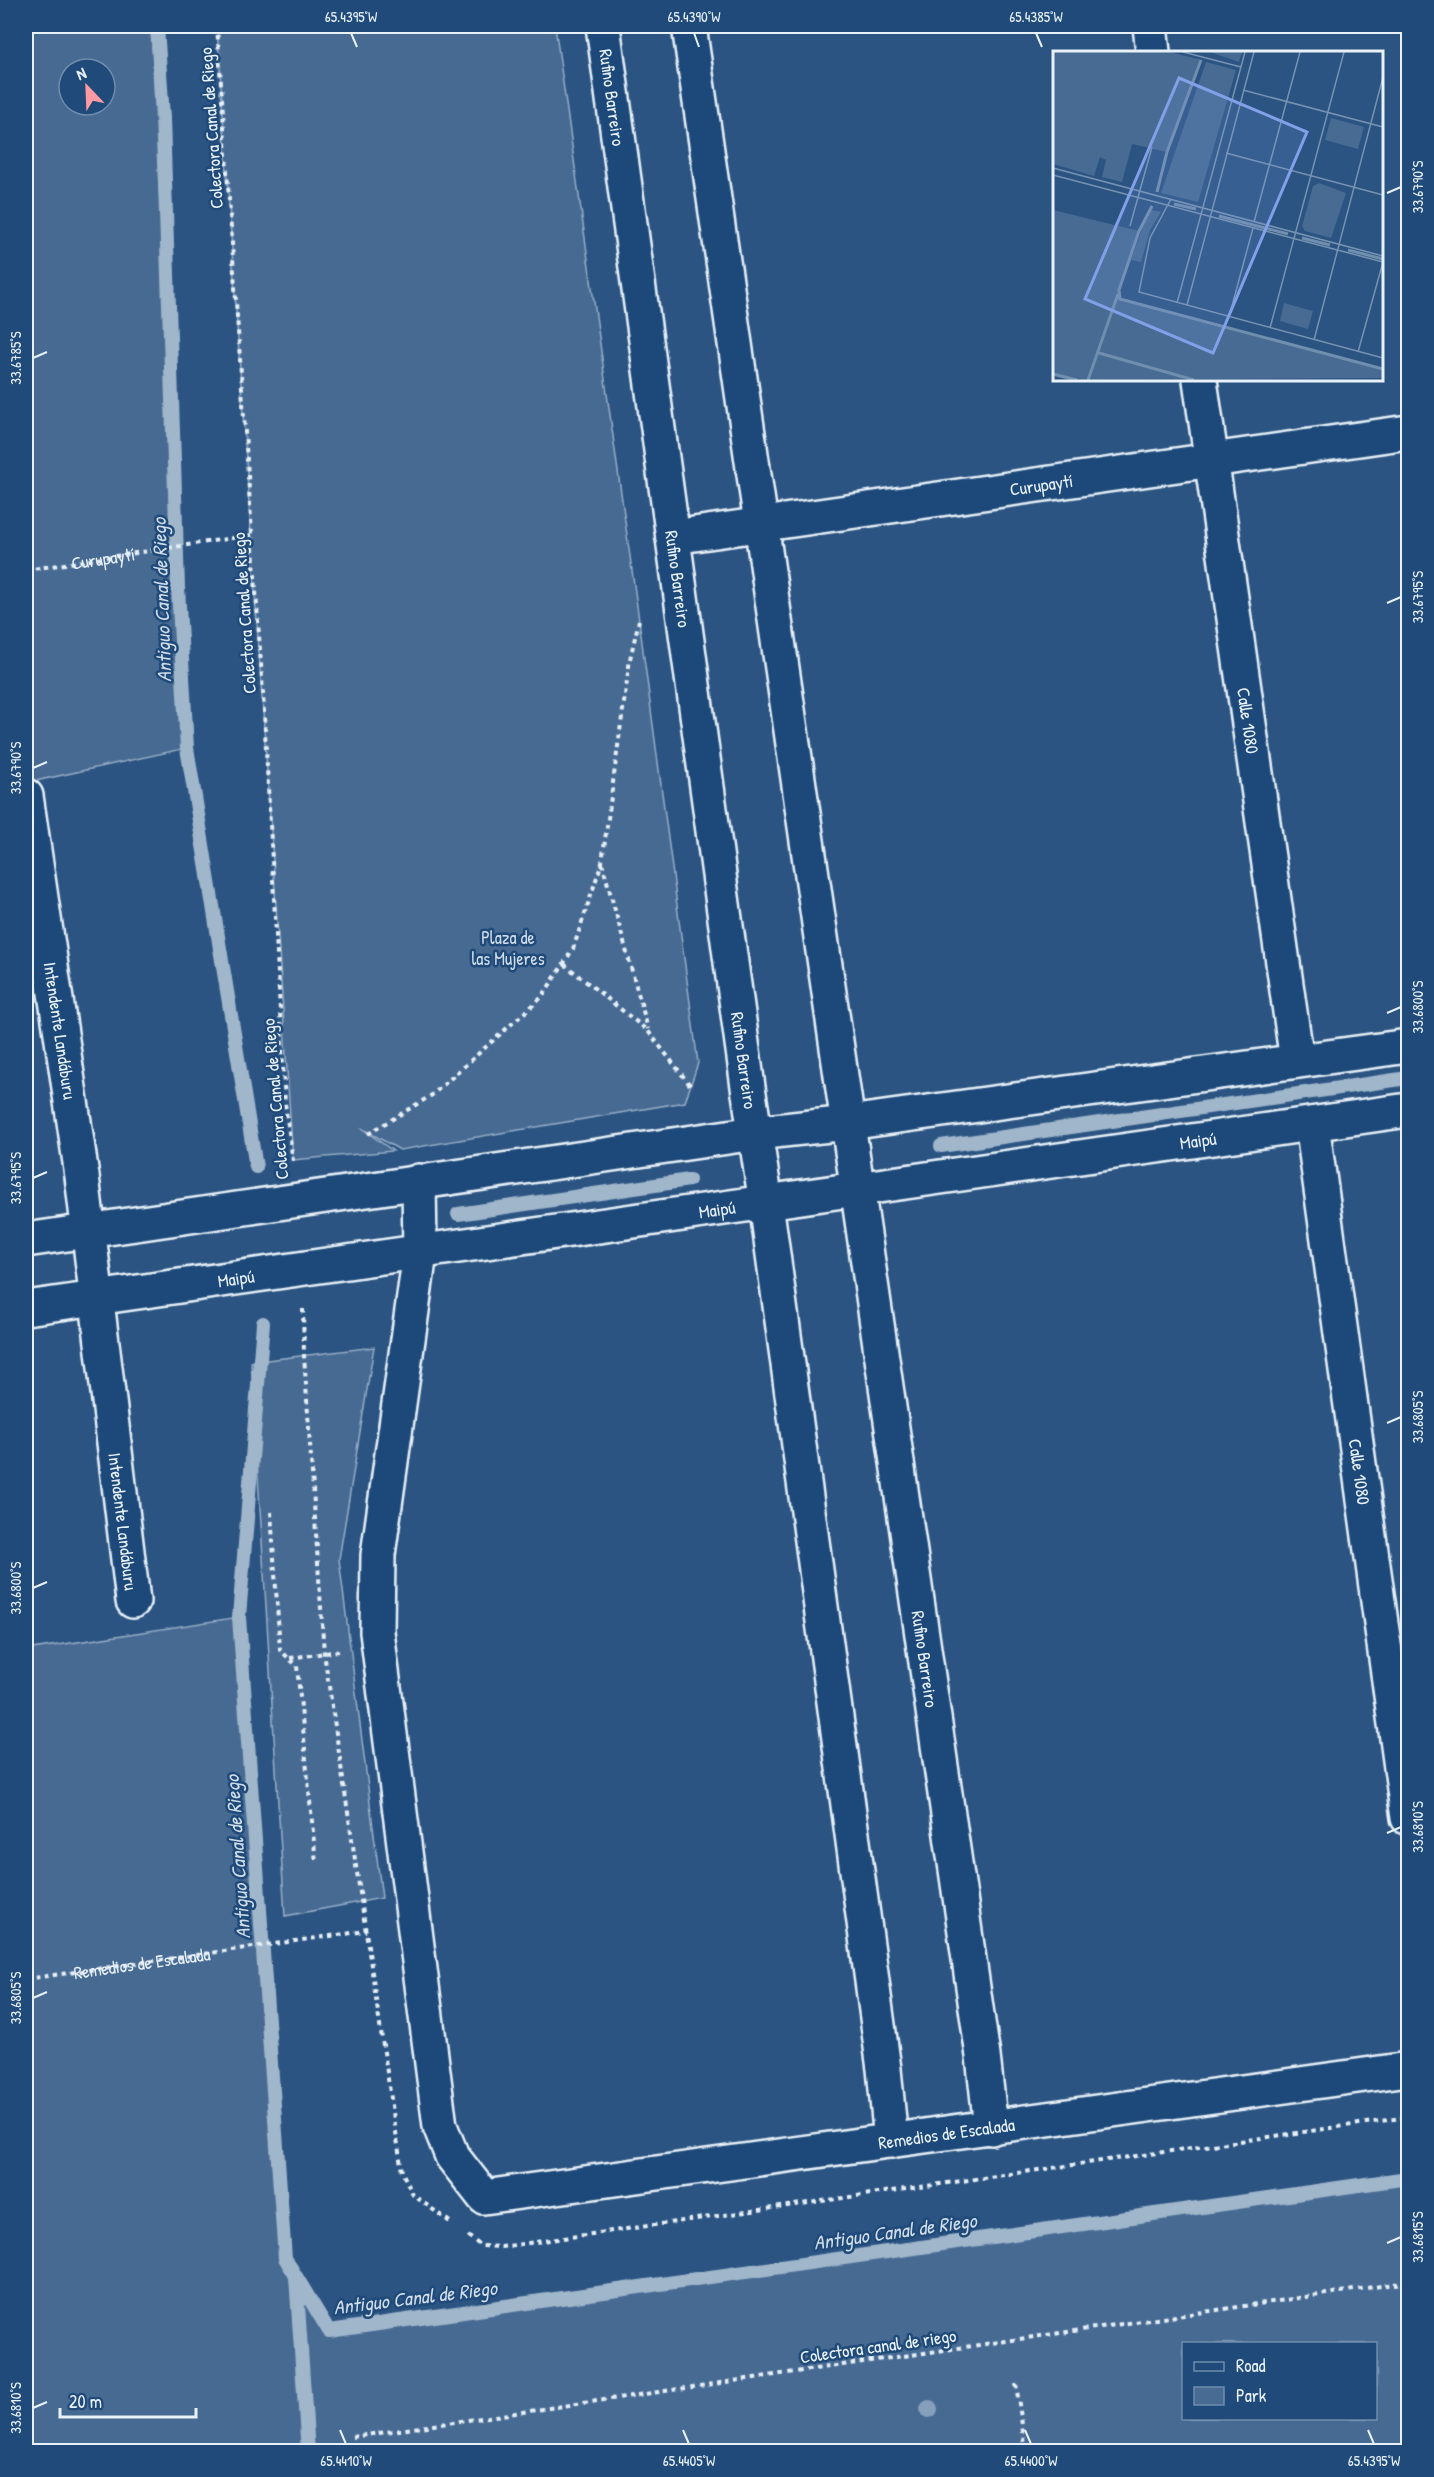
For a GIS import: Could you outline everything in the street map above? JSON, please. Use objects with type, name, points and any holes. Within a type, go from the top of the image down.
[{"type":"street","name":"Rufino Barreiro","points":[[603,26],[766,1203]]},
{"type":"street","points":[[689,26],[848,1123]]},
{"type":"street","points":[[1150,26],[1154,51]]},
{"type":"street","name":"Calle 1080","points":[[1200,381],[1297,1061]]},
{"type":"street","name":"Curupaytí","points":[[673,537],[1408,432]]},
{"type":"street","name":"Intendente Landáburu","points":[[26,796],[88,1231],[133,1601]]},
{"type":"street","points":[[26,1240],[755,1133],[848,1123],[1408,1046]]},
{"type":"street","name":"Maipú","points":[[26,1308],[1408,1110]]},
{"type":"street","name":"Rufino Barreiro","points":[[848,1123],[860,1190],[991,2128]]},
{"type":"street","name":"Calle 1080","points":[[1312,1124],[1408,1818]]},
{"type":"street","points":[[378,1645],[378,1555],[420,1253],[419,1181]]},
{"type":"street","points":[[766,1203],[882,2057],[891,2141]]},
{"type":"street","name":"Remedios de Escalada","points":[[378,1645],[440,2126],[452,2156],[484,2197],[1408,2069]]},
{"type":"path","name":"Colectora Canal de Riego","points":[[217,26],[252,535],[285,1104],[298,1199]]},
{"type":"path","name":"Curupaytí","points":[[26,570],[252,535]]},
{"type":"path","points":[[368,1134],[432,1095],[542,997],[573,949],[602,862],[630,659],[639,620]]},
{"type":"path","points":[[602,862],[648,1031]]},
{"type":"path","points":[[564,964],[648,1031],[690,1085]]},
{"type":"path","points":[[303,1268],[304,1355],[324,1653],[402,2172],[413,2195],[456,2227]]},
{"type":"path","points":[[271,1512],[280,1650],[297,1666],[316,1863]]},
{"type":"path","points":[[289,1658],[378,1645]]},
{"type":"path","name":"Remedios de Escalada","points":[[26,1978],[366,1931]]},
{"type":"path","points":[[464,2233],[481,2246],[501,2247],[1408,2117]]},
{"type":"path","name":"Colectora canal de riego","points":[[352,2437],[1408,2282]]},
{"type":"path","points":[[1016,2384],[1026,2451]]},
{"type":"green space","points":[[26,26],[151,26],[187,748],[26,783]]},
{"type":"green space","name":"Plaza de las Mujeres","points":[[217,26],[555,26],[639,620],[698,1063],[685,1102],[400,1150],[361,1128],[393,1151],[293,1160]]},
{"type":"green space","points":[[374,1347],[339,1559],[382,1898],[285,1916],[251,1362]]},
{"type":"green space","points":[[239,1617],[285,2258],[329,2331],[1408,2183],[1408,2451],[26,2451],[26,1650]]},
{"type":"waterway","name":"Antiguo Canal de Riego","points":[[157,26],[163,118],[178,587],[187,748],[256,1167]]},
{"type":"waterway","points":[[941,1146],[1408,1078]]},
{"type":"waterway","points":[[458,1214],[689,1180]]},
{"type":"waterway","name":"Antiguo Canal de Riego","points":[[263,1323],[239,1617],[285,2258],[329,2331],[1408,2178]]},
{"type":"waterway","points":[[296,2277],[308,2452]]}]
